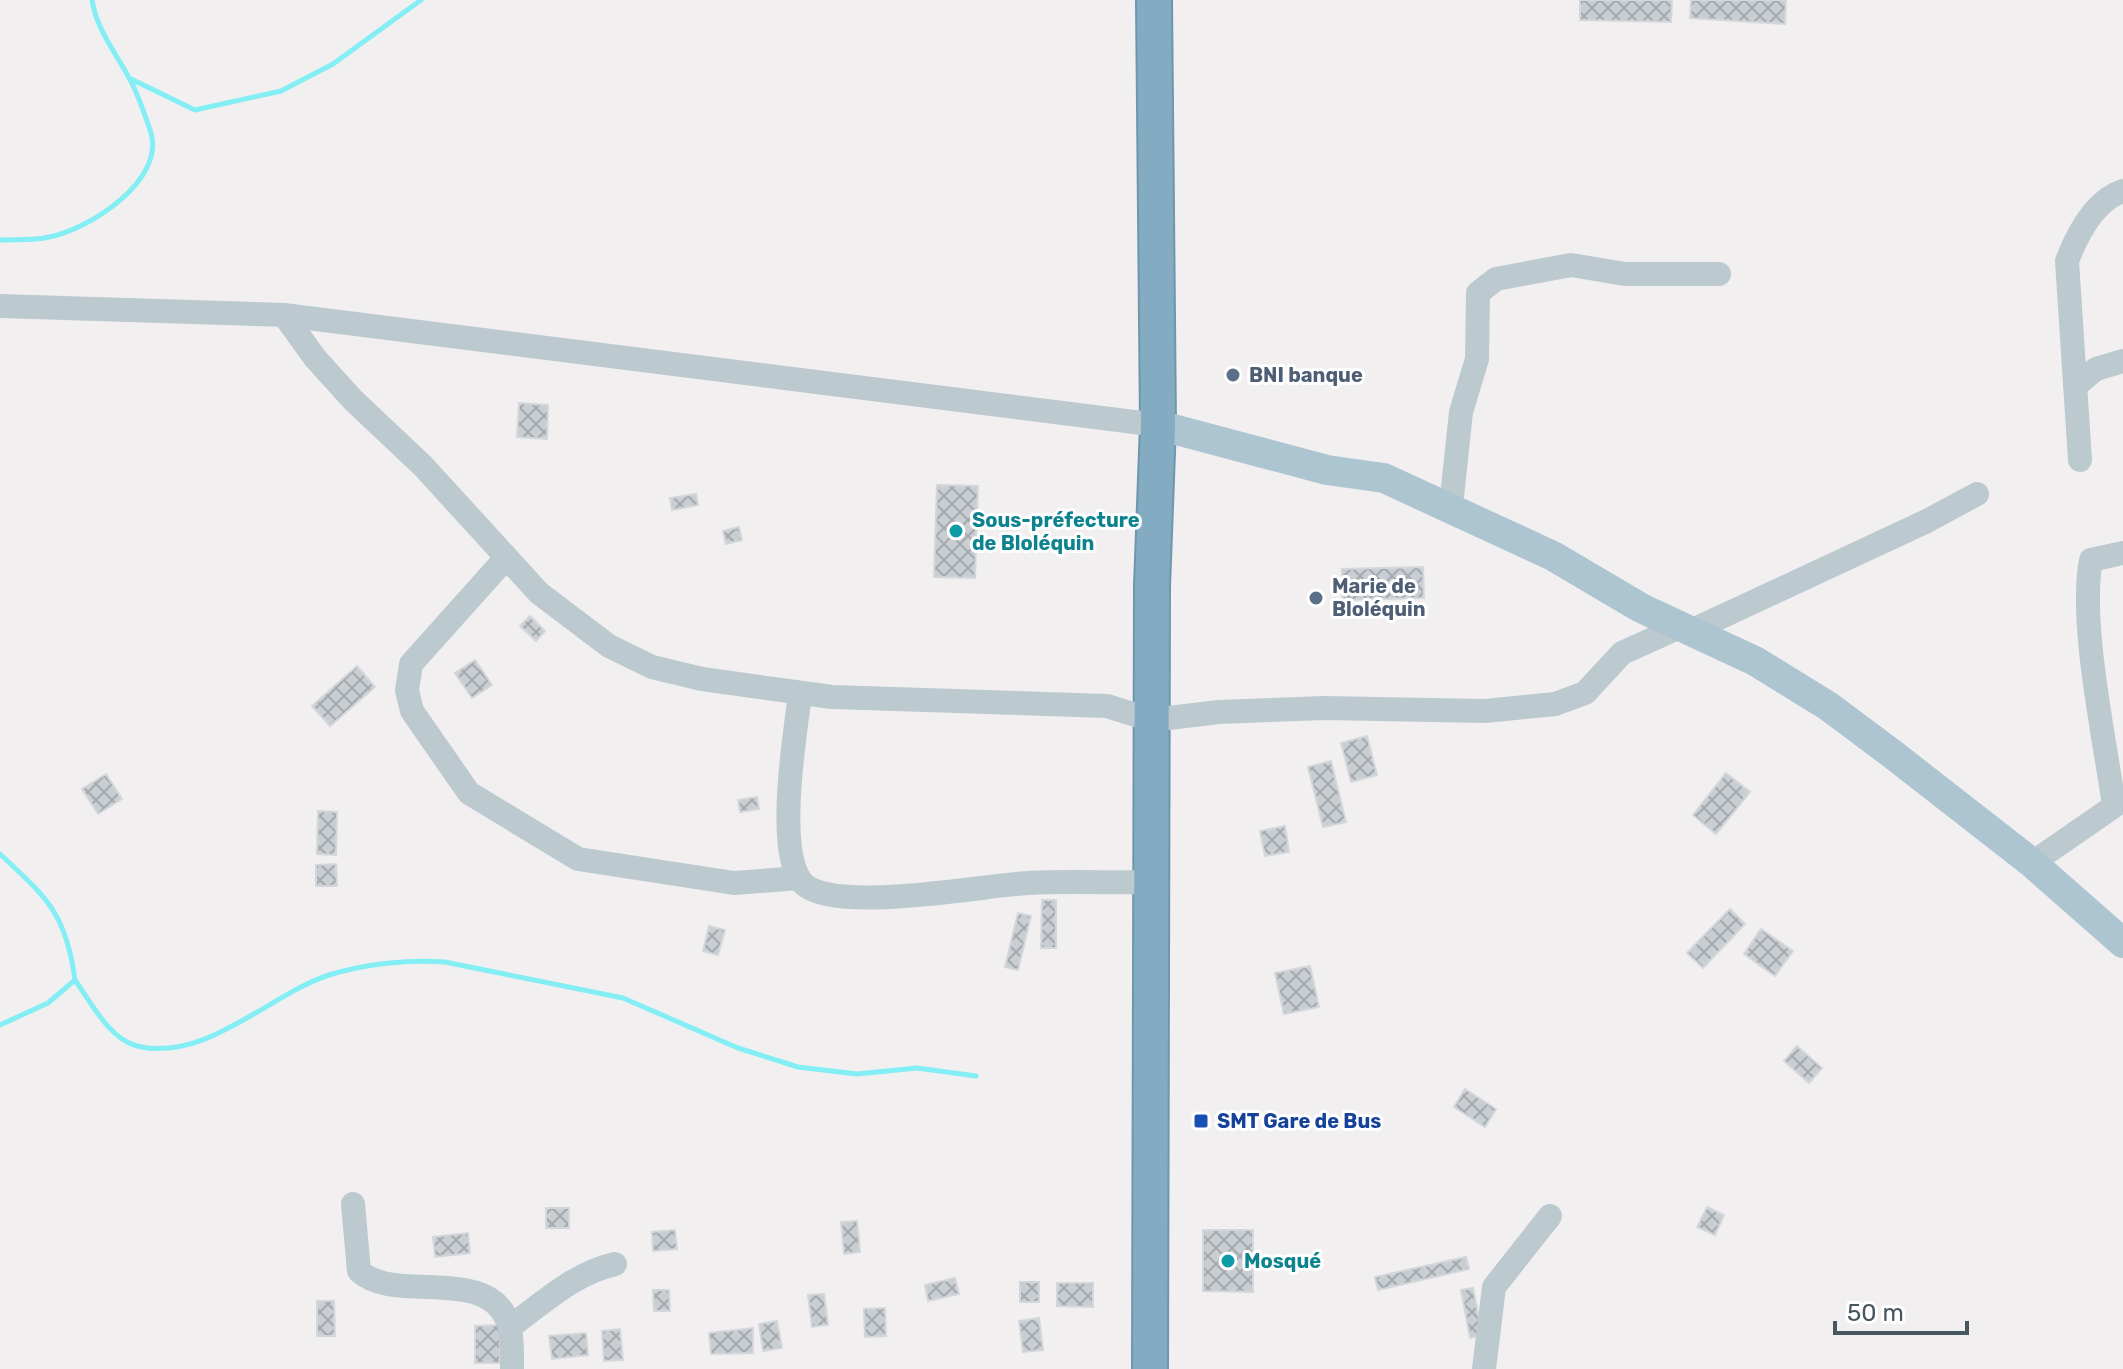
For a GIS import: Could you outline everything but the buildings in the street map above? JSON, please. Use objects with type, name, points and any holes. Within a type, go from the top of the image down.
[{"type":"highway","points":[[1150,1369],[1150,882],[1158,425],[1154,0]]},
{"type":"main road","points":[[1158,425],[1327,470],[1384,478],[1451,506],[1507,537],[1553,556],[1641,608],[1755,661],[1828,706],[2032,863],[2123,943]]},
{"type":"street","points":[[2080,460],[2067,261],[2076,237],[2104,201],[2123,191]]},
{"type":"street","points":[[1451,506],[1461,412],[1477,359],[1478,293],[1482,286],[1525,271],[1571,265],[1625,274],[1719,274]]},
{"type":"street","points":[[0,306],[284,315],[1158,425]]},
{"type":"street","points":[[284,315],[315,358],[423,466],[505,559],[573,622],[609,646],[652,667],[702,679],[800,694],[1107,706],[1152,720],[1219,712],[1324,708],[1485,711],[1555,704],[1585,693],[1622,653],[1688,628],[1927,521],[1977,494]]},
{"type":"street","points":[[2075,386],[2096,369],[2123,361]]},
{"type":"street","points":[[2032,863],[2119,803],[2091,633],[2088,576],[2091,560],[2123,553]]},
{"type":"street","points":[[505,559],[411,664],[407,690],[412,711],[469,793],[578,859],[734,883],[799,878]]},
{"type":"street","points":[[800,694],[789,808],[790,838],[799,878],[815,891],[864,897],[910,896],[1028,883],[1150,882]]},
{"type":"street","points":[[353,1204],[359,1271],[370,1281],[382,1285],[432,1285],[484,1296],[502,1309],[510,1327],[512,1369]]},
{"type":"street","points":[[1486,1368],[1494,1287],[1550,1216]]},
{"type":"street","points":[[510,1327],[589,1270],[615,1264]]},
{"type":"waterway","points":[[0,240],[43,238],[83,225],[120,200],[146,169],[152,151],[151,133],[135,90],[102,30],[92,0]]},
{"type":"waterway","points":[[131,79],[195,110],[281,91],[333,64],[421,0]]},
{"type":"waterway","points":[[0,854],[52,908],[66,938],[75,980],[48,1003],[0,1025]]},
{"type":"waterway","points":[[75,980],[94,1009],[118,1036],[137,1046],[162,1049],[187,1045],[212,1036],[329,975],[387,963],[431,961],[623,998],[738,1048],[798,1067],[857,1074],[917,1068],[976,1076]]},
{"type":"place","name":"BNI banque","points":[[1233,375]]},
{"type":"place","name":"Sous-préfecture de Bloléquin","points":[[956,531]]},
{"type":"place","name":"Marie de Bloléquin","points":[[1316,598]]},
{"type":"place","name":"SMT Gare de Bus","points":[[1201,1121]]},
{"type":"place","name":"Mosqué","points":[[1228,1261]]}]
